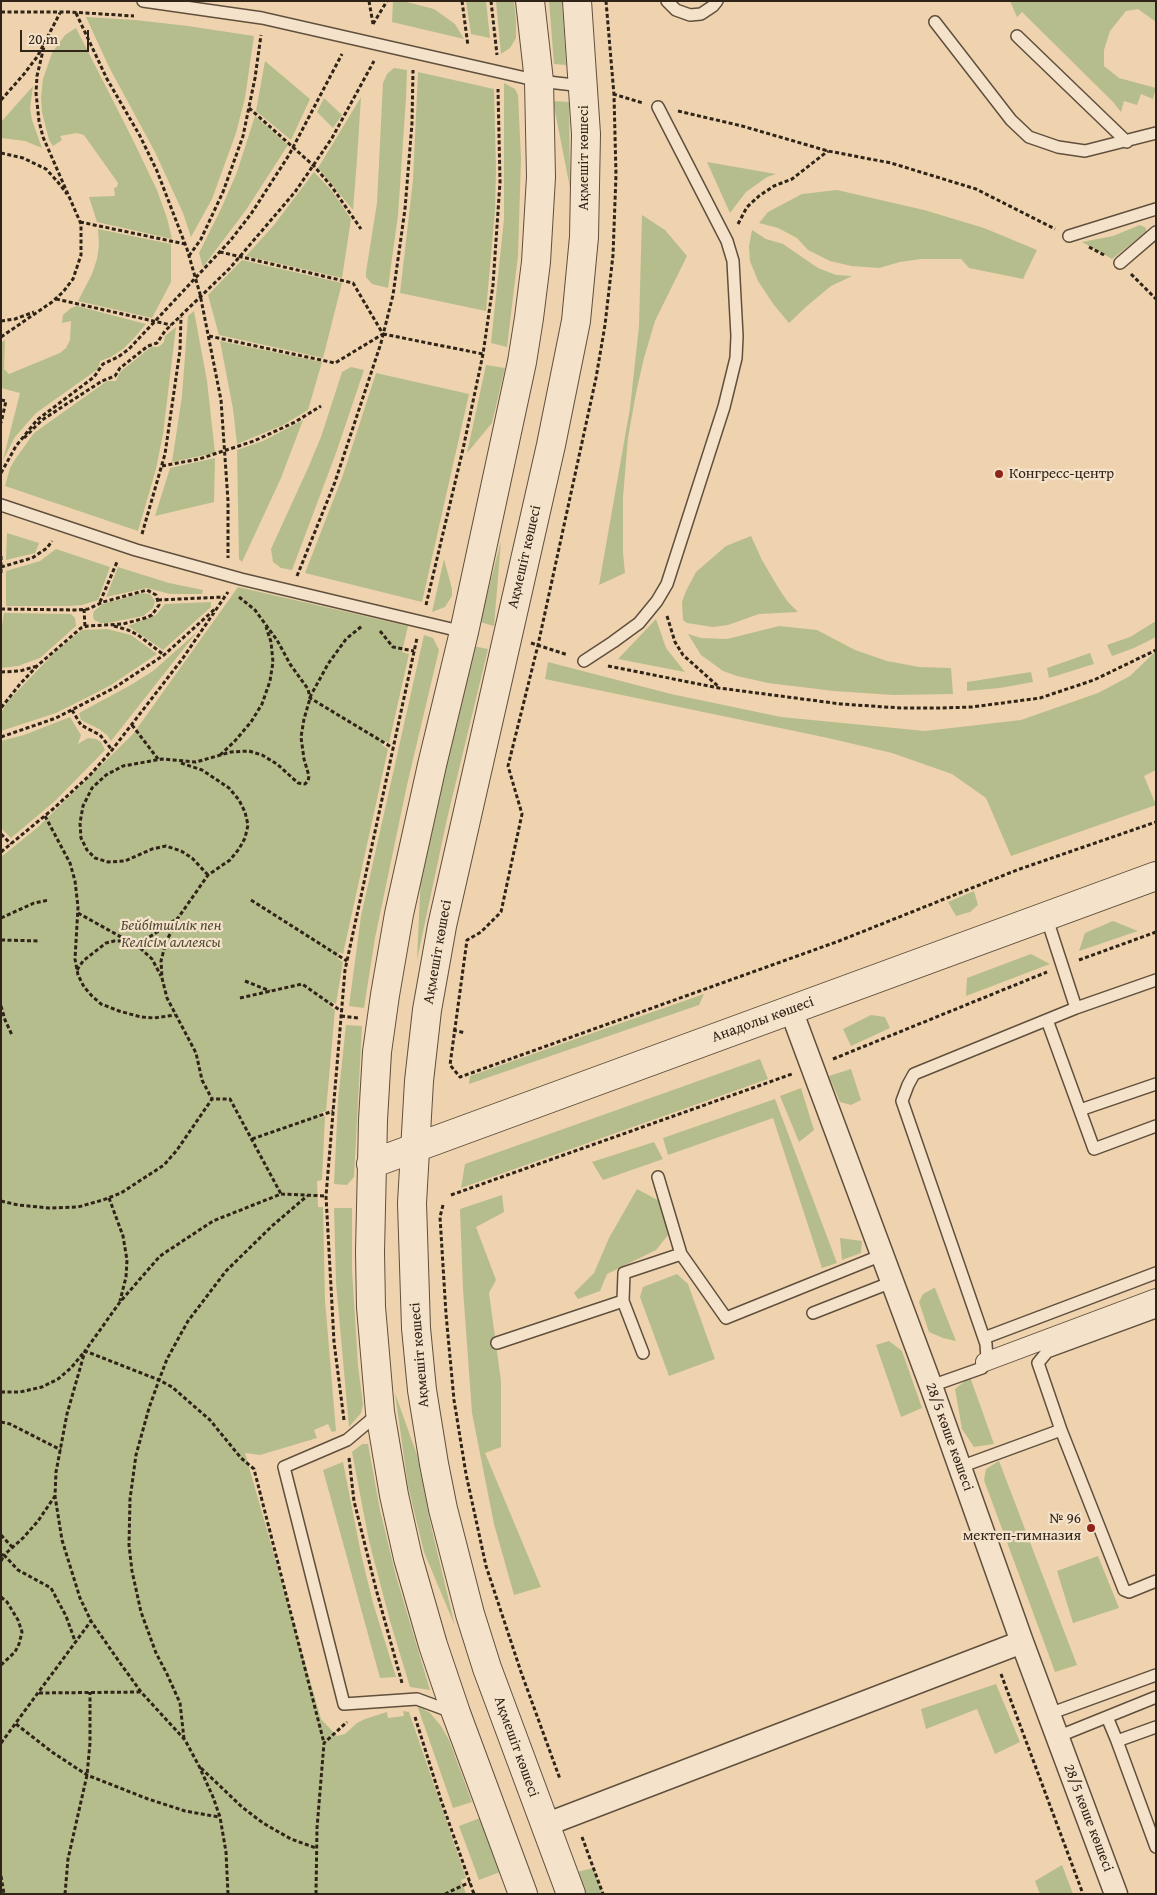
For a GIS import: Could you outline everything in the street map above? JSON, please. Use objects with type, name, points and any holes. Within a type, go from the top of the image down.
[{"type":"street","points":[[524,1894],[456,1713],[433,1645],[408,1558],[394,1495],[380,1412],[371,1307],[370,1252],[371,1164],[377,1052],[385,995],[399,914],[464,632],[522,362],[529,318],[536,262],[541,177],[538,81],[530,1]]},
{"type":"street","name":"Ақмешіт көшесі","points":[[571,1894],[502,1711],[470,1614],[443,1509],[422,1390],[416,1328],[412,1203],[419,1081],[427,1010],[442,926],[551,445],[576,321],[581,276],[585,202],[586,134],[577,1]]},
{"type":"street","name":"Анадолы көшесі","points":[[371,1164],[1156,876]]},
{"type":"street","name":"28/5 көше көшесі","points":[[791,1010],[931,1386],[1022,1642],[1116,1894]]},
{"type":"street","points":[[985,1362],[1156,1298]]},
{"type":"street","points":[[545,1825],[1022,1642]]},
{"type":"lane","points":[[143,1],[262,18],[538,81],[584,86]]},
{"type":"lane","points":[[667,1],[676,10],[690,15],[701,14],[717,1]]},
{"type":"lane","points":[[935,22],[1011,120],[1029,137],[1058,148],[1085,151],[1127,142],[1156,133]]},
{"type":"lane","points":[[1017,36],[1127,142]]},
{"type":"lane","points":[[584,661],[614,642],[638,622],[657,601],[666,584],[724,407],[736,358],[737,336],[733,262],[727,241],[658,107]]},
{"type":"lane","points":[[1069,236],[1156,210]]},
{"type":"lane","points":[[1120,264],[1156,232]]},
{"type":"lane","points":[[1,505],[136,550],[241,580],[464,632]]},
{"type":"lane","points":[[1046,916],[1076,1008]]},
{"type":"lane","points":[[931,1386],[982,1368],[987,1358],[984,1338],[902,1101],[914,1074],[1076,1008],[1156,980]]},
{"type":"lane","points":[[1047,1020],[1094,1149],[1156,1126]]},
{"type":"lane","points":[[1080,1110],[1156,1084]]},
{"type":"lane","points":[[658,1177],[681,1254],[726,1318],[882,1254]]},
{"type":"lane","points":[[643,1353],[623,1301],[624,1273],[681,1254]]},
{"type":"lane","points":[[984,1338],[1156,1273]]},
{"type":"lane","points":[[813,1314],[892,1282]]},
{"type":"lane","points":[[496,1343],[623,1301]]},
{"type":"lane","points":[[1156,1312],[1047,1352],[1038,1363],[1060,1430],[1124,1590],[1129,1592],[1156,1581]]},
{"type":"lane","points":[[380,1412],[347,1440],[284,1467],[327,1638],[344,1704],[417,1699],[456,1713]]},
{"type":"lane","points":[[960,1467],[1060,1430]]},
{"type":"lane","points":[[1049,1714],[1156,1675]]},
{"type":"lane","points":[[1057,1737],[1156,1697]]},
{"type":"lane","points":[[1107,1717],[1156,1847]]},
{"type":"lane","points":[[1116,1741],[1156,1727]]},
{"type":"path","points":[[369,1],[373,24],[387,1]]},
{"type":"path","points":[[462,1],[468,46]]},
{"type":"path","points":[[1,12],[60,12],[143,18]]},
{"type":"path","points":[[1,100],[24,74],[45,42],[60,12]]},
{"type":"path","points":[[76,13],[103,71],[157,171],[196,278],[210,336],[221,400],[226,452],[228,562]]},
{"type":"path","points":[[252,33],[269,36]]},
{"type":"path","points":[[189,256],[200,239],[223,192],[243,136],[261,34]]},
{"type":"path","points":[[1,336],[63,292],[73,279],[78,267],[82,241],[80,222],[43,137],[38,120],[37,76],[45,42]]},
{"type":"path","points":[[1,473],[16,446],[37,420],[94,377],[102,364],[118,357],[129,349],[220,252],[251,214],[293,146],[343,51],[335,49]]},
{"type":"path","points":[[16,446],[42,420],[102,381],[115,376],[120,368],[156,342],[240,257],[274,219],[314,166],[349,109],[376,59],[368,57]]},
{"type":"path","points":[[296,578],[335,482],[383,334],[392,295],[405,209],[412,124],[413,67]]},
{"type":"path","points":[[584,86],[658,107],[742,126],[828,150],[891,163],[976,189],[1120,264],[1156,299]]},
{"type":"path","points":[[249,108],[314,166],[332,187],[361,229]]},
{"type":"path","points":[[1,153],[23,158],[46,169],[62,187],[76,212]]},
{"type":"path","points":[[80,222],[185,244]]},
{"type":"path","points":[[220,252],[353,283],[383,334]]},
{"type":"path","points":[[1,321],[15,319],[33,312],[54,300],[171,325]]},
{"type":"path","points":[[142,537],[162,466],[172,415],[180,350],[181,316]]},
{"type":"path","points":[[210,336],[335,363],[383,334],[483,354]]},
{"type":"path","points":[[1,400],[6,401],[1,423]]},
{"type":"path","points":[[162,466],[226,452],[267,436],[321,406]]},
{"type":"path","points":[[2,567],[32,558],[47,548],[52,541]]},
{"type":"path","points":[[1,556],[1,573]]},
{"type":"path","points":[[100,603],[118,561]]},
{"type":"path","points":[[1,609],[77,610],[147,590],[153,592],[158,600],[157,609],[152,615],[123,624],[85,627],[74,634],[37,666],[1,708]]},
{"type":"path","points":[[1,852],[45,816],[90,775],[112,750],[183,658],[228,592]]},
{"type":"path","points":[[234,593],[255,610],[264,622],[308,689],[310,698],[393,748]]},
{"type":"path","points":[[158,600],[225,597]]},
{"type":"path","points":[[1,737],[22,731],[72,710],[114,688],[164,655],[219,606]]},
{"type":"path","points":[[84,609],[85,627]]},
{"type":"path","points":[[218,757],[251,722],[262,704],[270,681],[273,662],[271,642],[264,622]]},
{"type":"path","points":[[111,625],[138,635],[164,655]]},
{"type":"path","points":[[208,875],[192,858],[166,846],[152,849],[125,861],[108,862],[95,858],[87,850],[81,838],[80,823],[83,806],[92,788],[106,775],[124,766],[158,759],[196,762],[231,752],[249,752],[262,755],[277,764],[298,783],[305,784],[310,776],[304,759],[301,737],[310,698],[328,664],[346,639],[362,625]]},
{"type":"path","points":[[506,638],[538,644],[584,661],[719,688],[841,704],[920,708],[972,706],[1040,698],[1094,680],[1156,650]]},
{"type":"path","points":[[538,644],[508,766],[522,814],[501,912],[481,932],[467,940],[450,1065],[460,1077],[839,940],[1017,870],[1156,822]]},
{"type":"path","points":[[1,672],[20,671],[37,666]]},
{"type":"path","points":[[72,710],[81,725],[100,735],[112,750]]},
{"type":"path","points":[[132,726],[158,759]]},
{"type":"path","points":[[178,762],[202,770],[229,788],[239,800],[245,812],[248,825],[246,838],[239,849],[230,860],[208,875],[178,918],[166,942],[161,961],[162,978],[167,998],[196,1053],[202,1080],[212,1099]]},
{"type":"path","points":[[45,816],[70,863],[75,882],[78,913],[74,959],[76,970],[84,986],[101,1004],[141,1017],[154,1018],[175,1015]]},
{"type":"path","points":[[1,834],[11,844]]},
{"type":"path","points":[[1,918],[34,903],[49,900]]},
{"type":"path","points":[[251,900],[347,961]]},
{"type":"path","points":[[78,913],[139,947],[152,959],[162,978]]},
{"type":"path","points":[[76,970],[83,960],[106,943],[148,938],[178,918]]},
{"type":"path","points":[[1,940],[39,941]]},
{"type":"path","points":[[245,981],[270,991]]},
{"type":"path","points":[[240,998],[302,984],[342,1012]]},
{"type":"path","points":[[1,1006],[12,1035]]},
{"type":"path","points":[[341,1016],[365,1019]]},
{"type":"path","points":[[448,1030],[465,1032]]},
{"type":"path","points":[[212,1099],[230,1099],[281,1194]]},
{"type":"path","points":[[1,1200],[18,1205],[49,1208],[78,1207],[122,1192],[164,1164],[177,1150],[212,1099]]},
{"type":"path","points":[[252,1139],[333,1111]]},
{"type":"path","points":[[1,1392],[20,1392],[42,1387],[58,1379],[71,1368],[120,1302],[160,1256],[213,1221],[281,1194],[326,1196]]},
{"type":"path","points":[[185,1740],[180,1703],[156,1653],[141,1612],[132,1571],[129,1544],[130,1499],[136,1454],[149,1408],[167,1359],[188,1321],[226,1271],[272,1226],[307,1196]]},
{"type":"path","points":[[109,1198],[123,1236],[127,1260],[126,1277],[120,1302]]},
{"type":"path","points":[[443,1206],[440,1217],[446,1314],[454,1400],[466,1474],[486,1566],[521,1672],[560,1779]]},
{"type":"path","points":[[85,1351],[172,1387],[210,1420],[241,1458],[254,1469],[324,1743],[316,1848],[316,1894]]},
{"type":"path","points":[[85,1351],[67,1414],[56,1472],[55,1496],[62,1540],[70,1570],[91,1621],[141,1692],[185,1740],[199,1766],[220,1817],[226,1852],[228,1894]]},
{"type":"path","points":[[1,1422],[10,1424],[60,1450]]},
{"type":"path","points":[[1,1561],[3,1555],[13,1548],[38,1521],[55,1496]]},
{"type":"path","points":[[1,1535],[13,1548]]},
{"type":"path","points":[[3,1555],[18,1570],[52,1588],[66,1616],[75,1642]]},
{"type":"path","points":[[1,1597],[7,1602],[18,1620],[22,1632],[15,1652],[1,1665]]},
{"type":"path","points":[[1,1743],[91,1621]]},
{"type":"path","points":[[993,1654],[1083,1894]]},
{"type":"path","points":[[65,1894],[68,1859],[86,1775],[90,1743],[90,1692]]},
{"type":"path","points":[[39,1693],[141,1692]]},
{"type":"path","points":[[324,1743],[345,1722],[354,1720]]},
{"type":"path","points":[[16,1724],[86,1775],[148,1800],[185,1811],[220,1817]]},
{"type":"path","points":[[199,1766],[242,1807],[263,1823],[291,1839],[316,1848]]},
{"type":"path","points":[[582,1837],[603,1894]]},
{"type":"path","points":[[1,1876],[4,1894]]},
{"type":"path","points":[[445,1894],[470,1882]]},
{"type":"path","points":[[455,1889],[455,1894]]},
{"type":"green space","points":[[393,1],[403,1],[434,9],[455,24],[464,39],[392,22]]},
{"type":"green space","points":[[466,1],[486,1],[490,38],[471,34]]},
{"type":"green space","points":[[496,1],[514,1],[516,21],[516,38],[510,48],[501,54]]},
{"type":"green space","points":[[549,1],[562,1],[566,65],[554,64]]},
{"type":"green space","points":[[1010,1],[1156,1],[1156,22],[1138,9],[1126,11],[1110,31],[1104,50],[1104,66],[1119,78],[1156,88],[1153,99],[1141,94],[1137,105],[1124,101],[1121,112],[1022,12],[1017,17]]},
{"type":"green space","points":[[86,17],[135,20],[254,36],[245,98],[236,133],[212,199],[191,237],[183,213],[155,152],[109,67]]},
{"type":"green space","points":[[76,28],[157,190],[172,239],[97,222],[89,197],[115,196],[114,188],[117,187],[118,183],[84,135],[77,133],[60,136],[62,140],[53,146],[49,140],[42,112],[43,79],[52,53],[65,35]]},
{"type":"green space","points":[[265,61],[310,99],[291,140],[256,111]]},
{"type":"green space","points":[[394,68],[407,70],[398,215],[388,288],[372,284],[366,277],[366,272],[377,203],[383,83],[387,74]]},
{"type":"green space","points":[[418,72],[494,89],[495,211],[486,311],[400,293],[413,180]]},
{"type":"green space","points":[[504,83],[515,89],[518,95],[521,158],[518,256],[507,347],[491,343],[504,219]]},
{"type":"green space","points":[[33,86],[30,108],[32,120],[42,148],[25,141],[1,138],[1,122]]},
{"type":"green space","points":[[361,97],[357,160],[353,210],[318,168]]},
{"type":"green space","points":[[324,98],[342,115],[333,128],[317,112]]},
{"type":"green space","points":[[553,101],[569,102],[570,188]]},
{"type":"green space","points":[[255,116],[288,145],[246,210],[203,267],[199,253],[237,172]]},
{"type":"green space","points":[[707,162],[776,174],[767,177],[746,192],[730,213]]},
{"type":"green space","points":[[314,172],[332,191],[351,219],[342,278],[246,256],[274,225]]},
{"type":"green space","points":[[837,190],[924,210],[984,228],[1037,250],[1023,279],[969,268],[961,259],[921,259],[879,268],[851,266],[830,261],[808,250],[797,238],[778,228],[759,223],[768,212],[802,194]]},
{"type":"green space","points":[[642,215],[665,230],[687,256],[655,321],[636,393],[628,438],[623,497],[625,573],[599,585],[630,408],[639,326]]},
{"type":"green space","points":[[1140,225],[1146,228],[1146,232],[1112,259],[1082,242],[1113,236]]},
{"type":"green space","points":[[98,229],[171,244],[171,282],[152,318],[78,301],[92,274],[97,259],[99,245]]},
{"type":"green space","points":[[752,230],[766,239],[783,244],[818,268],[836,275],[852,276],[831,286],[789,323],[758,281],[750,261],[749,246]]},
{"type":"green space","points":[[242,260],[342,283],[323,358],[219,335],[208,295]]},
{"type":"green space","points":[[77,306],[146,324],[123,349],[111,357],[100,361],[98,369],[36,413],[15,437],[3,460],[20,393],[1,388],[1,343],[5,340],[4,369],[9,374],[60,353],[66,348],[70,340],[71,321],[62,323],[63,315],[71,308]]},
{"type":"green space","points":[[194,311],[207,381],[215,453],[172,462],[182,396],[188,316]]},
{"type":"green space","points":[[176,327],[163,434],[156,469],[138,531],[5,486],[10,468],[34,433],[107,381],[116,381],[120,372],[151,347],[161,345],[164,342],[165,336]]},
{"type":"green space","points":[[220,341],[322,362],[308,410],[283,425],[237,444],[233,409]]},
{"type":"green space","points":[[486,365],[505,368],[492,423],[467,453]]},
{"type":"green space","points":[[351,367],[364,370],[336,453],[292,570],[281,568],[273,562],[271,549],[321,437],[342,372]]},
{"type":"green space","points":[[376,373],[469,394],[422,602],[305,573],[343,475]]},
{"type":"green space","points":[[303,420],[281,478],[242,562],[239,559],[237,450],[263,441]]},
{"type":"green space","points":[[215,458],[214,502],[155,516],[170,468]]},
{"type":"green space","points":[[7,533],[39,543],[35,553],[6,560]]},
{"type":"green space","points":[[751,536],[779,589],[798,612],[759,614],[728,625],[713,627],[687,623],[683,620],[682,602],[696,572],[726,546]]},
{"type":"green space","points":[[501,541],[494,626],[480,622]]},
{"type":"green space","points":[[56,549],[110,567],[98,600],[82,605],[70,606],[6,606],[6,571],[40,561]]},
{"type":"green space","points":[[444,559],[452,596],[445,607],[432,612]]},
{"type":"green space","points":[[118,567],[169,583],[203,590],[202,594],[170,594],[147,588],[106,597]]},
{"type":"green space","name":"Бейбітшілік пен Келісім аллеясы","points":[[238,587],[408,626],[402,652],[409,654],[389,743],[383,740],[382,745],[388,749],[343,954],[339,952],[338,959],[343,962],[336,1004],[332,1002],[332,1008],[335,1010],[326,1111],[320,1113],[320,1118],[325,1116],[322,1180],[317,1181],[318,1207],[323,1207],[325,1300],[336,1431],[332,1432],[328,1424],[314,1430],[317,1438],[260,1455],[245,1453],[321,1719],[337,1736],[345,1734],[357,1723],[365,1719],[387,1712],[388,1718],[404,1716],[403,1711],[409,1712],[466,1878],[461,1880],[466,1894],[1,1894],[1,857],[37,828],[133,734]]},
{"type":"green space","points":[[142,593],[150,594],[155,601],[153,608],[143,616],[108,623],[94,620],[94,611],[103,604]]},
{"type":"green space","points":[[211,602],[211,607],[163,650],[128,626],[156,615],[165,604]]},
{"type":"green space","points":[[4,613],[71,614],[75,618],[76,626],[40,658],[18,666],[1,668],[1,631]]},
{"type":"green space","points":[[656,619],[666,648],[685,672],[618,659]]},
{"type":"green space","points":[[1156,621],[1156,637],[1112,656],[1107,645],[1130,637]]},
{"type":"green space","points":[[779,626],[817,630],[855,650],[887,661],[919,667],[951,668],[953,694],[893,695],[834,691],[768,683],[737,676],[723,671],[701,655],[688,634],[701,638],[727,639]]},
{"type":"green space","points":[[107,629],[131,635],[157,654],[111,685],[56,713],[1,731],[1,713],[8,701],[54,653],[82,630]]},
{"type":"green space","points":[[197,632],[111,741],[99,729],[81,720],[79,713],[153,671]]},
{"type":"green space","points":[[424,635],[433,638],[439,650],[407,785],[375,938],[364,1008],[349,1006],[361,916]]},
{"type":"green space","points":[[473,646],[488,649],[447,819],[417,960],[421,872]]},
{"type":"green space","points":[[1156,651],[1156,770],[1144,776],[1156,805],[1011,856],[986,798],[952,774],[892,753],[828,738],[545,679],[548,662],[671,694],[781,717],[925,731],[1021,720],[1098,693],[1130,676]]},
{"type":"green space","points":[[1090,653],[1094,664],[1049,678],[1047,668]]},
{"type":"green space","points":[[1031,672],[1033,682],[967,691],[967,682]]},
{"type":"green space","points":[[70,717],[81,735],[78,744],[88,738],[96,739],[101,742],[105,750],[55,801],[11,838],[1,828],[1,741],[24,735]]},
{"type":"green space","points":[[974,891],[978,905],[970,912],[956,916],[948,902]]},
{"type":"green space","points":[[1113,921],[1138,931],[1079,951],[1085,933]]},
{"type":"green space","points":[[1031,954],[1050,964],[966,996],[967,978]]},
{"type":"green space","points":[[704,994],[699,1005],[469,1084],[470,1076]]},
{"type":"green space","points":[[871,1015],[885,1017],[890,1028],[851,1046],[843,1029]]},
{"type":"green space","points":[[346,1025],[362,1026],[354,1177],[347,1185],[334,1184],[338,1100]]},
{"type":"green space","points":[[760,1059],[768,1079],[461,1188],[465,1164]]},
{"type":"green space","points":[[851,1069],[861,1100],[851,1105],[840,1102],[829,1076]]},
{"type":"green space","points":[[801,1088],[814,1130],[799,1142],[780,1096]]},
{"type":"green space","points":[[775,1099],[837,1263],[822,1268],[773,1118],[668,1155],[663,1138]]},
{"type":"green space","points":[[654,1142],[663,1159],[603,1180],[592,1162]]},
{"type":"green space","points":[[637,1189],[663,1203],[668,1235],[656,1250],[607,1274],[600,1291],[578,1299],[574,1293],[594,1273],[609,1238]]},
{"type":"green space","points":[[502,1195],[504,1212],[476,1227],[496,1280],[489,1293],[501,1381],[501,1447],[485,1453],[541,1587],[514,1595],[494,1524],[472,1413],[463,1289],[460,1209]]},
{"type":"green space","points":[[334,1208],[352,1208],[352,1270],[358,1366],[363,1404],[361,1413],[349,1427],[336,1283]]},
{"type":"green space","points":[[840,1238],[862,1241],[861,1253],[842,1260]]},
{"type":"green space","points":[[677,1274],[688,1284],[715,1359],[669,1376],[640,1297],[643,1287]]},
{"type":"green space","points":[[934,1288],[956,1341],[929,1332],[919,1302],[923,1294]]},
{"type":"green space","points":[[889,1341],[902,1351],[922,1408],[901,1417],[876,1345]]},
{"type":"green space","points":[[970,1377],[994,1444],[974,1447],[962,1429],[955,1389]]},
{"type":"green space","points":[[395,1393],[417,1455],[431,1526],[455,1626],[424,1552],[408,1486]]},
{"type":"green space","points":[[362,1444],[368,1444],[380,1510],[396,1576],[430,1690],[410,1687],[390,1621],[369,1541],[352,1452]]},
{"type":"green space","points":[[999,1461],[1077,1665],[1055,1672],[984,1480],[986,1469]]},
{"type":"green space","points":[[343,1462],[361,1554],[373,1603],[396,1677],[380,1678],[323,1470]]},
{"type":"green space","points":[[1098,1556],[1119,1608],[1073,1623],[1057,1571]]},
{"type":"green space","points":[[996,1684],[1020,1742],[995,1754],[977,1709],[926,1729],[921,1709]]},
{"type":"green space","points":[[417,1705],[430,1713],[441,1726],[449,1740],[472,1802],[453,1808]]},
{"type":"green space","points":[[480,1818],[500,1872],[479,1880],[459,1826]]},
{"type":"green space","points":[[1062,1865],[1073,1894],[1040,1894],[1035,1881]]},
{"type":"green space","points":[[593,1868],[603,1894],[585,1894],[577,1872]]},
{"type":"place","name":"Конгресс-центр","points":[[999,474]]},
{"type":"place","name":"№ 96 мектеп-гимназия","points":[[1091,1528]]}]
